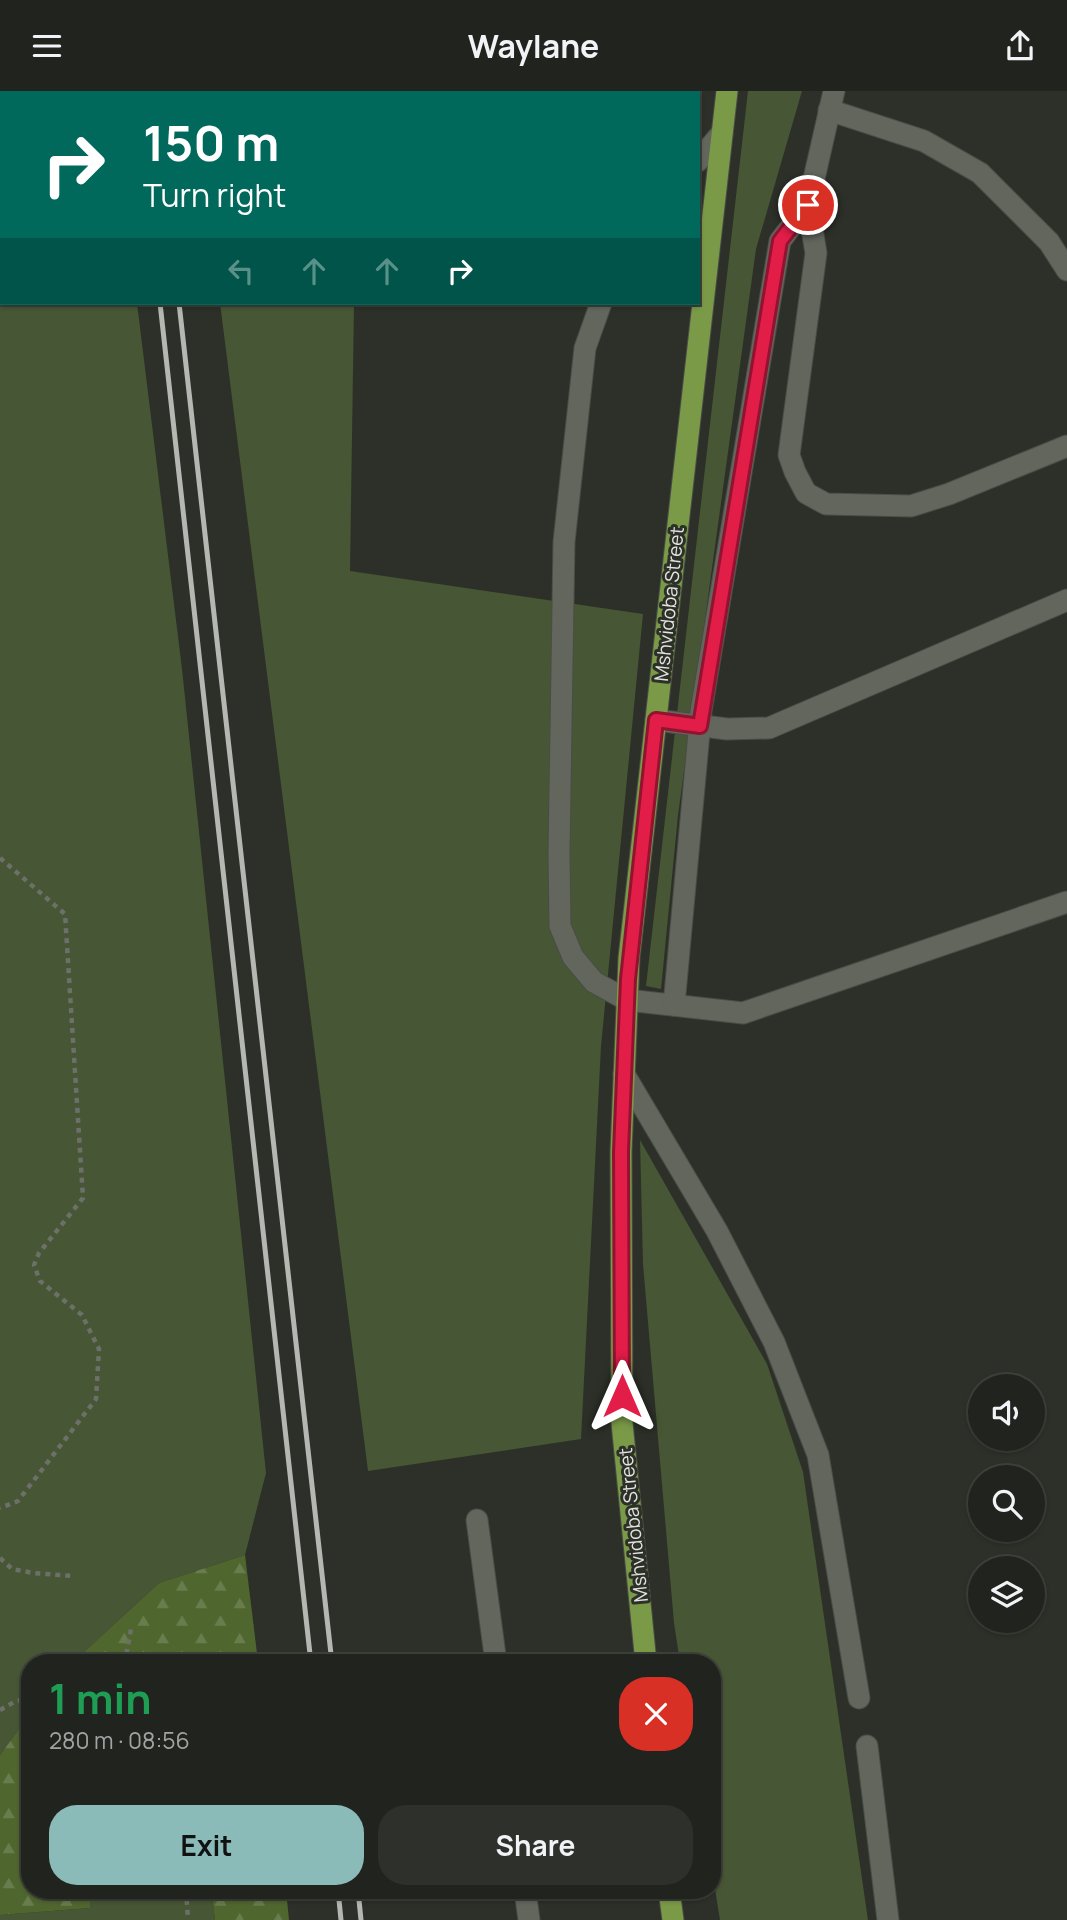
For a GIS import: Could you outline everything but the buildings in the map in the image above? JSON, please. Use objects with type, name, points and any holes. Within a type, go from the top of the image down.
[{"type":"main road","name":"Mshvidoba Street","points":[[645,1654],[622,1423],[621,1152],[629,958],[727,91]]},
{"type":"main road","points":[[670,1899],[673,1920]]},
{"type":"street","points":[[1067,270],[1049,242],[980,173],[924,141],[832,100],[808,205],[816,253],[789,454],[806,493],[826,504],[911,506],[949,494],[1067,446]]},
{"type":"street","points":[[700,159],[722,133]]},
{"type":"street","points":[[674,1005],[700,726],[780,241],[808,205]]},
{"type":"street","points":[[600,305],[585,348],[564,542],[560,926],[573,957],[594,982],[627,1000],[743,1013],[1067,902]]},
{"type":"street","points":[[656,720],[727,729],[769,728],[1067,600]]},
{"type":"street","points":[[624,1074],[717,1231],[768,1330],[818,1455],[859,1698]]},
{"type":"street","points":[[477,1520],[495,1654]]},
{"type":"street","points":[[867,1746],[888,1920]]},
{"type":"street","points":[[526,1899],[528,1920]]},
{"type":"path","points":[[0,858],[65,914],[83,1198],[39,1253],[34,1265],[40,1281],[82,1315],[99,1349],[96,1399],[18,1501],[0,1508]]},
{"type":"path","points":[[0,1558],[12,1569],[72,1576]]},
{"type":"path","points":[[126,1654],[131,1629]]},
{"type":"path","points":[[0,1710],[21,1700]]},
{"type":"path","points":[[187,1899],[188,1920]]},
{"type":"green space","points":[[748,91],[802,91],[756,249],[678,815],[661,989],[646,986]]},
{"type":"green space","points":[[0,305],[137,305],[182,669],[266,1473],[245,1555],[159,1583],[82,1654],[21,1654],[21,1726],[0,1755]]},
{"type":"green space","points":[[220,305],[354,305],[350,571],[643,614],[601,1046],[581,1439],[368,1471]]},
{"type":"green space","points":[[640,1140],[767,1364],[803,1472],[868,1920],[720,1920],[717,1899],[721,1899],[721,1654],[679,1654],[643,1264]]},
{"type":"green space","points":[[245,1555],[257,1654],[82,1654],[159,1583]]},
{"type":"green space","points":[[21,1726],[21,1899],[91,1899],[90,1908],[0,1915],[0,1755]]},
{"type":"green space","points":[[91,1899],[212,1899],[215,1920],[0,1920],[0,1915],[90,1908]]},
{"type":"green space","points":[[212,1899],[287,1899],[289,1920],[215,1920]]},
{"type":"railway","points":[[160,305],[310,1654]]},
{"type":"railway","points":[[179,305],[331,1654]]},
{"type":"railway","points":[[339,1899],[341,1920]]},
{"type":"railway","points":[[359,1899],[361,1920]]},
{"type":"route","points":[[622,1396],[621,1152],[629,958],[656,720],[700,726],[780,241],[808,205]]}]
